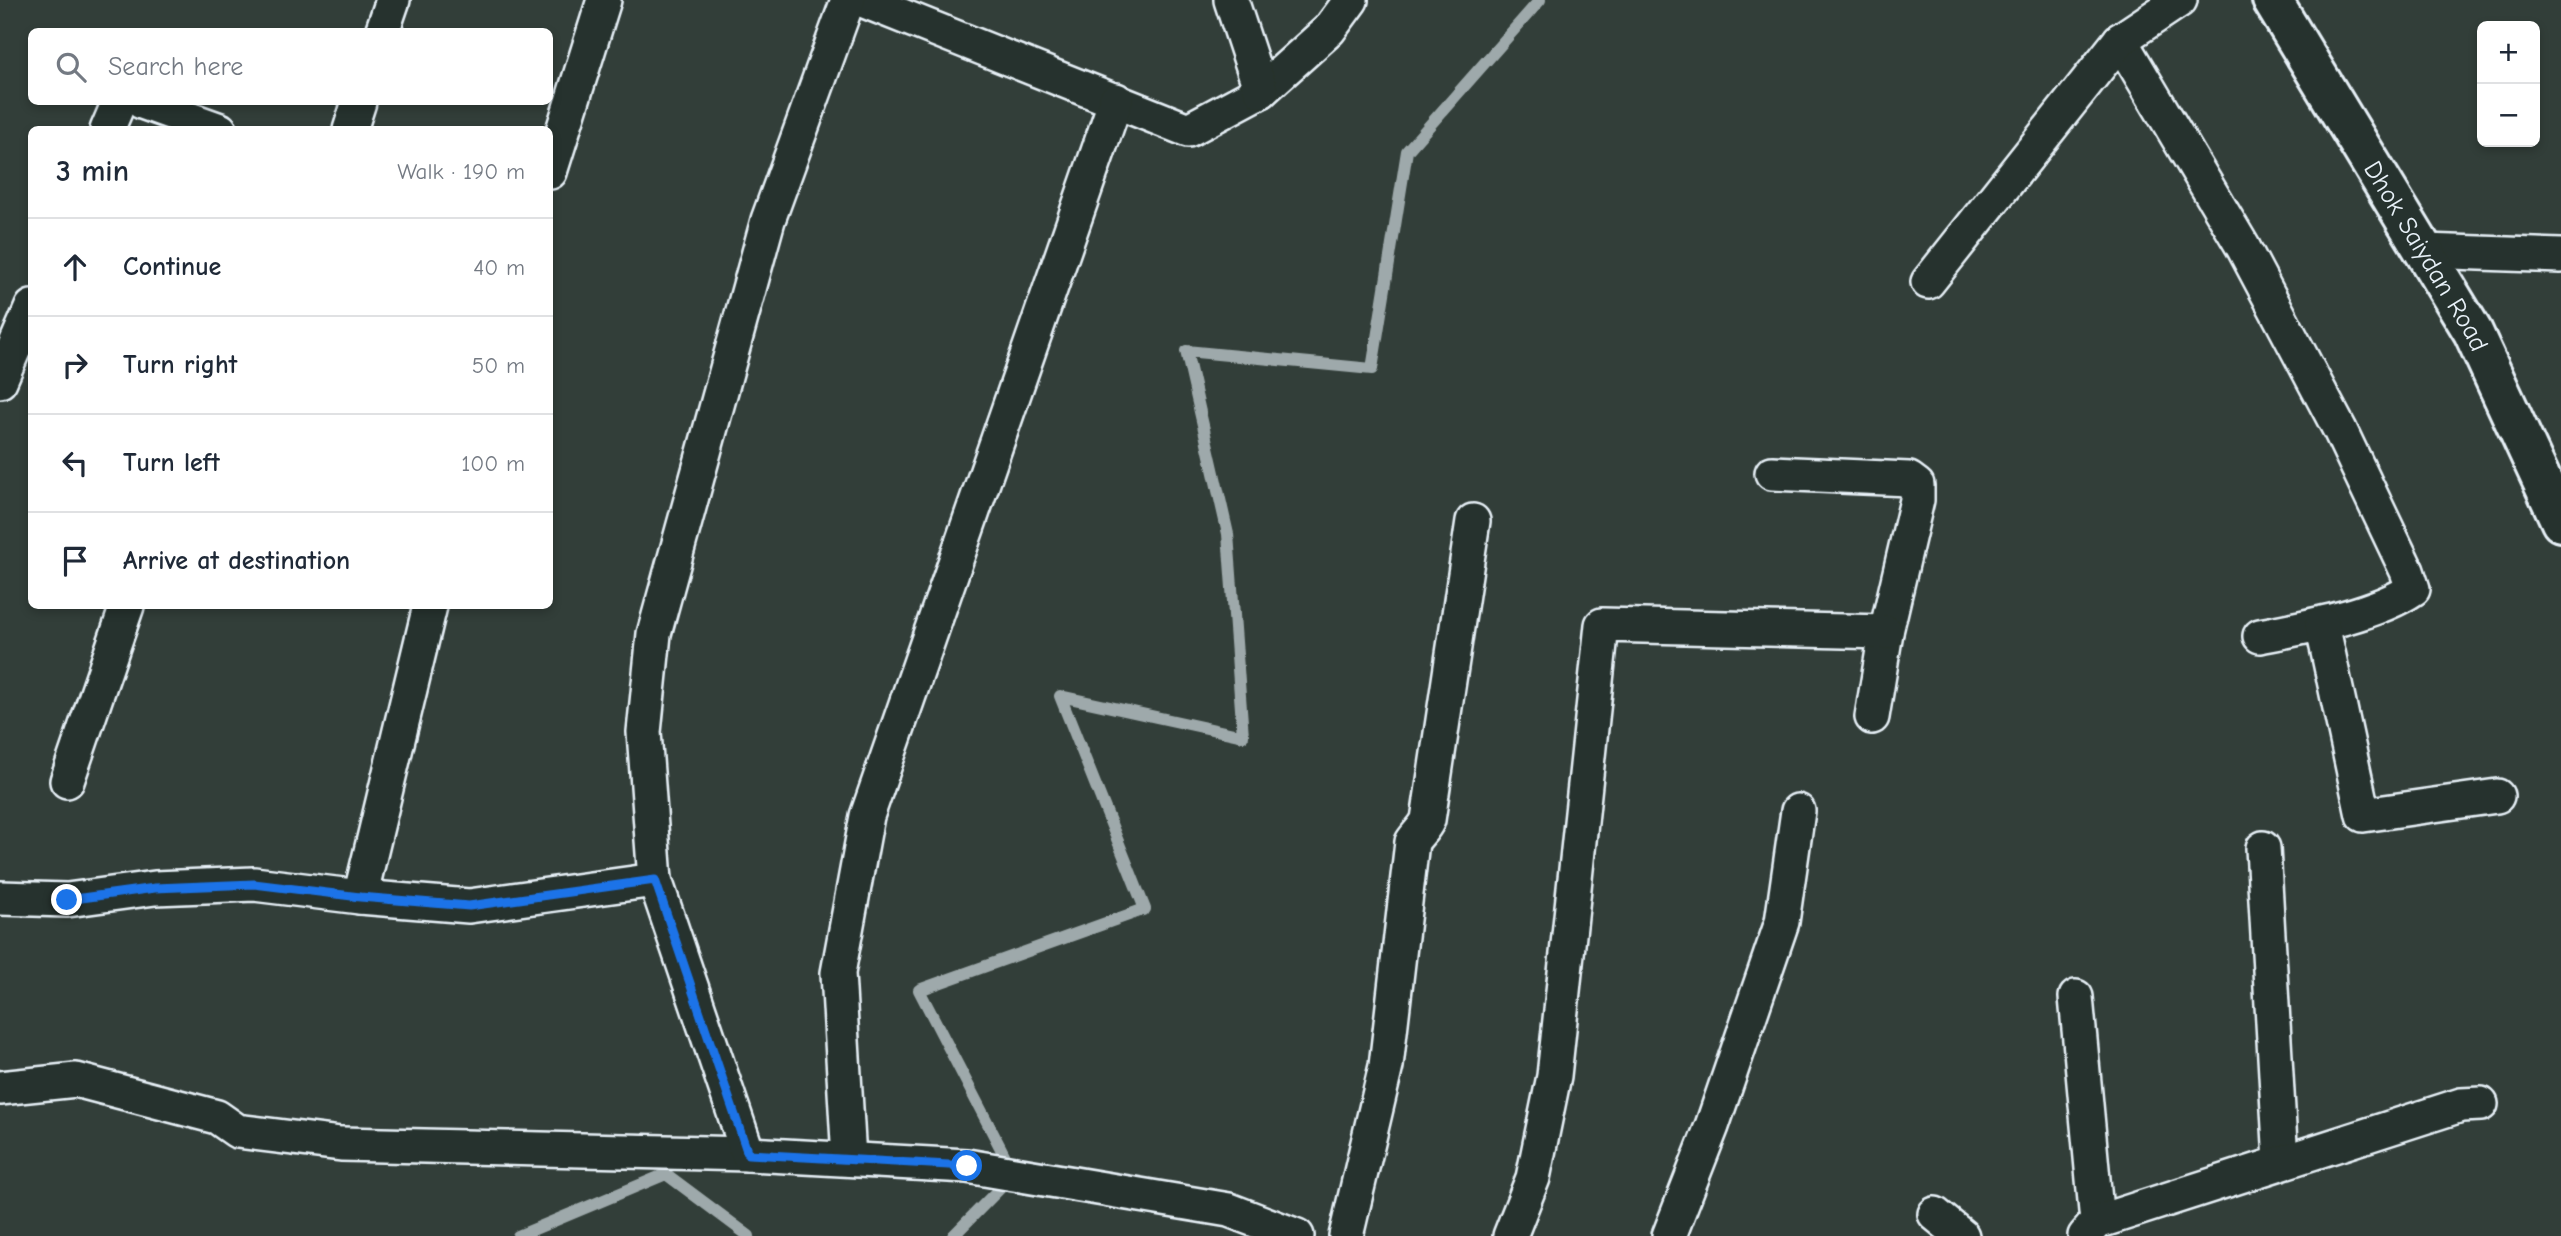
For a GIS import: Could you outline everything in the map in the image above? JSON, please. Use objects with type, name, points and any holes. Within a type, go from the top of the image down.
[{"type":"street","points":[[383,28],[393,0]]},
{"type":"street","points":[[553,162],[604,0]]},
{"type":"street","points":[[748,1154],[655,880],[644,732],[654,634],[768,220],[848,0]]},
{"type":"street","points":[[862,0],[1188,130],[1261,91],[1329,30],[1351,0]]},
{"type":"street","points":[[1231,0],[1261,91]]},
{"type":"street","points":[[1928,282],[2120,40],[2180,0]]},
{"type":"street","name":"Dhok Saiydan Road","points":[[2272,0],[2473,332],[2561,522]]},
{"type":"street","points":[[2120,40],[2243,247],[2340,430],[2413,589],[2399,598],[2322,624],[2260,636]]},
{"type":"street","points":[[849,1159],[838,973],[867,816],[1116,100]]},
{"type":"street","points":[[109,126],[118,105]]},
{"type":"street","points":[[150,105],[209,126]]},
{"type":"street","points":[[351,126],[358,105]]},
{"type":"street","points":[[2424,251],[2561,256]]},
{"type":"street","points":[[0,381],[28,316]]},
{"type":"street","points":[[1772,473],[1909,479],[1917,485],[1917,500],[1886,632],[1872,717]]},
{"type":"street","points":[[1346,1236],[1386,1066],[1412,842],[1428,820],[1473,521]]},
{"type":"street","points":[[67,781],[126,609]]},
{"type":"street","points":[[360,897],[429,609]]},
{"type":"street","points":[[2322,624],[2363,816],[2497,796]]},
{"type":"street","points":[[1510,1236],[1533,1178],[1554,1076],[1602,625],[1886,632]]},
{"type":"street","points":[[1669,1236],[1712,1126],[1782,922],[1798,811]]},
{"type":"street","points":[[2263,848],[2281,1162]]},
{"type":"street","points":[[0,898],[67,900],[155,888],[254,884],[360,897],[469,906],[655,880]]},
{"type":"street","points":[[2076,998],[2091,1229],[2281,1162],[2461,1105],[2481,1104]]},
{"type":"street","points":[[0,1088],[76,1080],[217,1117],[237,1132],[341,1144],[748,1154],[967,1166],[1229,1210],[1297,1236]]},
{"type":"street","points":[[1935,1214],[1962,1236]]},
{"type":"waterway","points":[[953,1236],[1014,1174],[919,990],[1145,909],[1060,696],[1243,736],[1228,534],[1186,351],[1372,369],[1407,151],[1540,0]]},
{"type":"waterway","points":[[518,1236],[666,1174],[749,1236]]},
{"type":"route","points":[[67,900],[155,888],[254,884],[360,897],[469,906],[655,880],[748,1154],[967,1166]]}]
